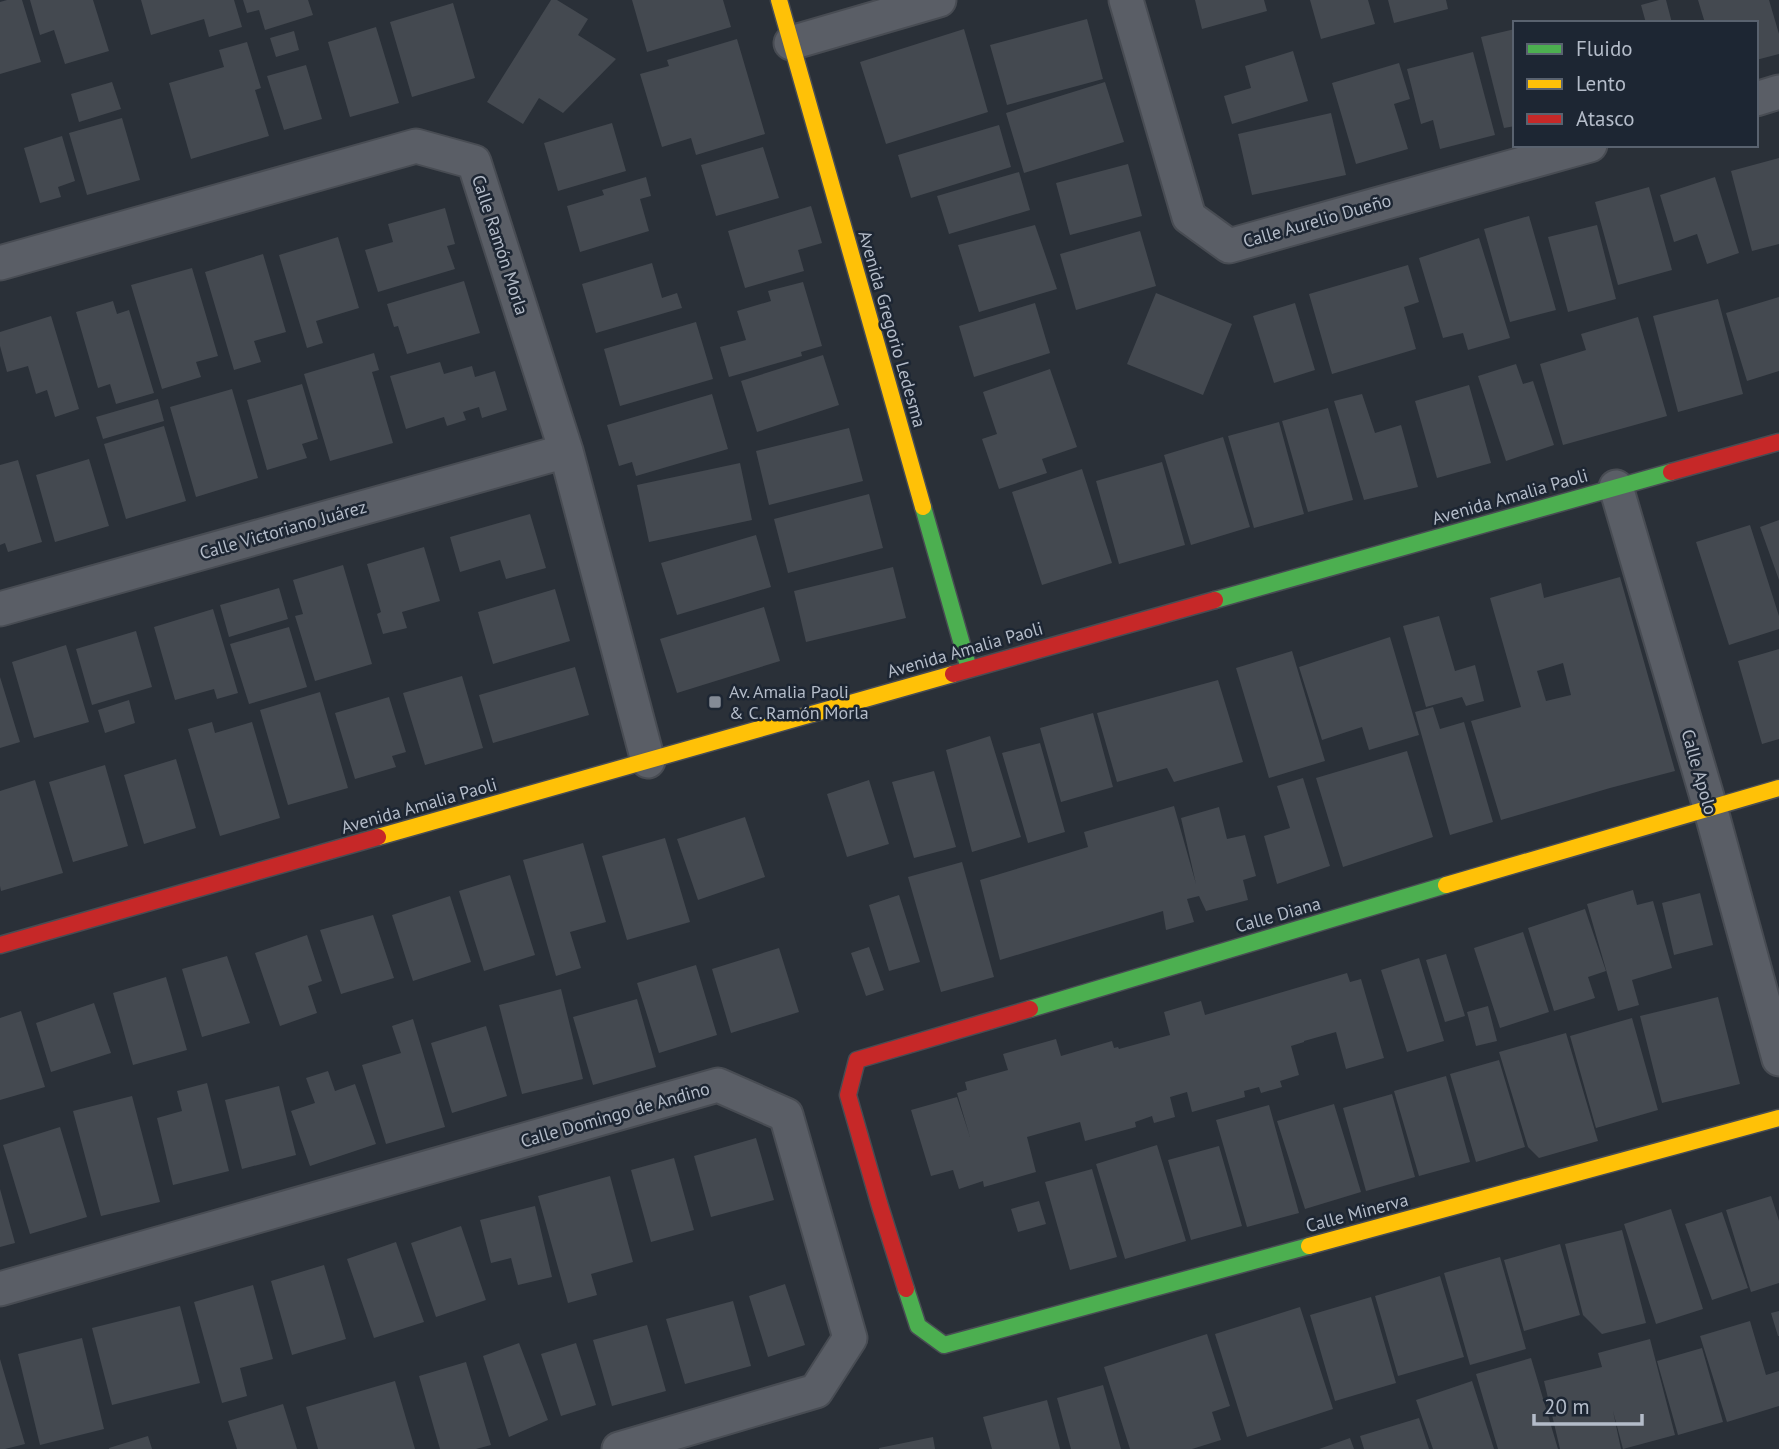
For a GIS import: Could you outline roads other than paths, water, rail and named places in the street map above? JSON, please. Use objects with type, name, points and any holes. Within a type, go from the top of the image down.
[{"type":"street","name":"Avenida Gregorio Ledesma","points":[[779,0],[969,669]]},
{"type":"street","points":[[791,43],[939,0]]},
{"type":"street","name":"Calle Aurelio Dueño","points":[[1126,0],[1189,217],[1229,246],[1583,147]]},
{"type":"street","points":[[1758,98],[1779,92]]},
{"type":"street","name":"Calle Ramón Morla","points":[[0,263],[416,146],[474,162],[566,451],[648,761]]},
{"type":"street","name":"Avenida Amalia Paoli","points":[[0,945],[1779,442]]},
{"type":"street","name":"Calle Victoriano Juárez","points":[[0,610],[566,451]]},
{"type":"street","name":"Calle Apolo","points":[[1616,487],[1710,807],[1779,1059]]},
{"type":"street","points":[[1710,807],[1779,788]]},
{"type":"street","name":"Calle Diana","points":[[944,1345],[918,1326],[879,1203],[848,1095],[857,1060],[1710,807]]},
{"type":"street","name":"Calle Domingo de Andino","points":[[0,1289],[718,1085],[786,1115],[850,1338],[816,1391],[619,1449]]},
{"type":"street","name":"Calle Minerva","points":[[944,1345],[1779,1118]]},
{"type":"place","name":"Av. Amalia Paoli & C. Ramón Morla","points":[[715,702]]}]
